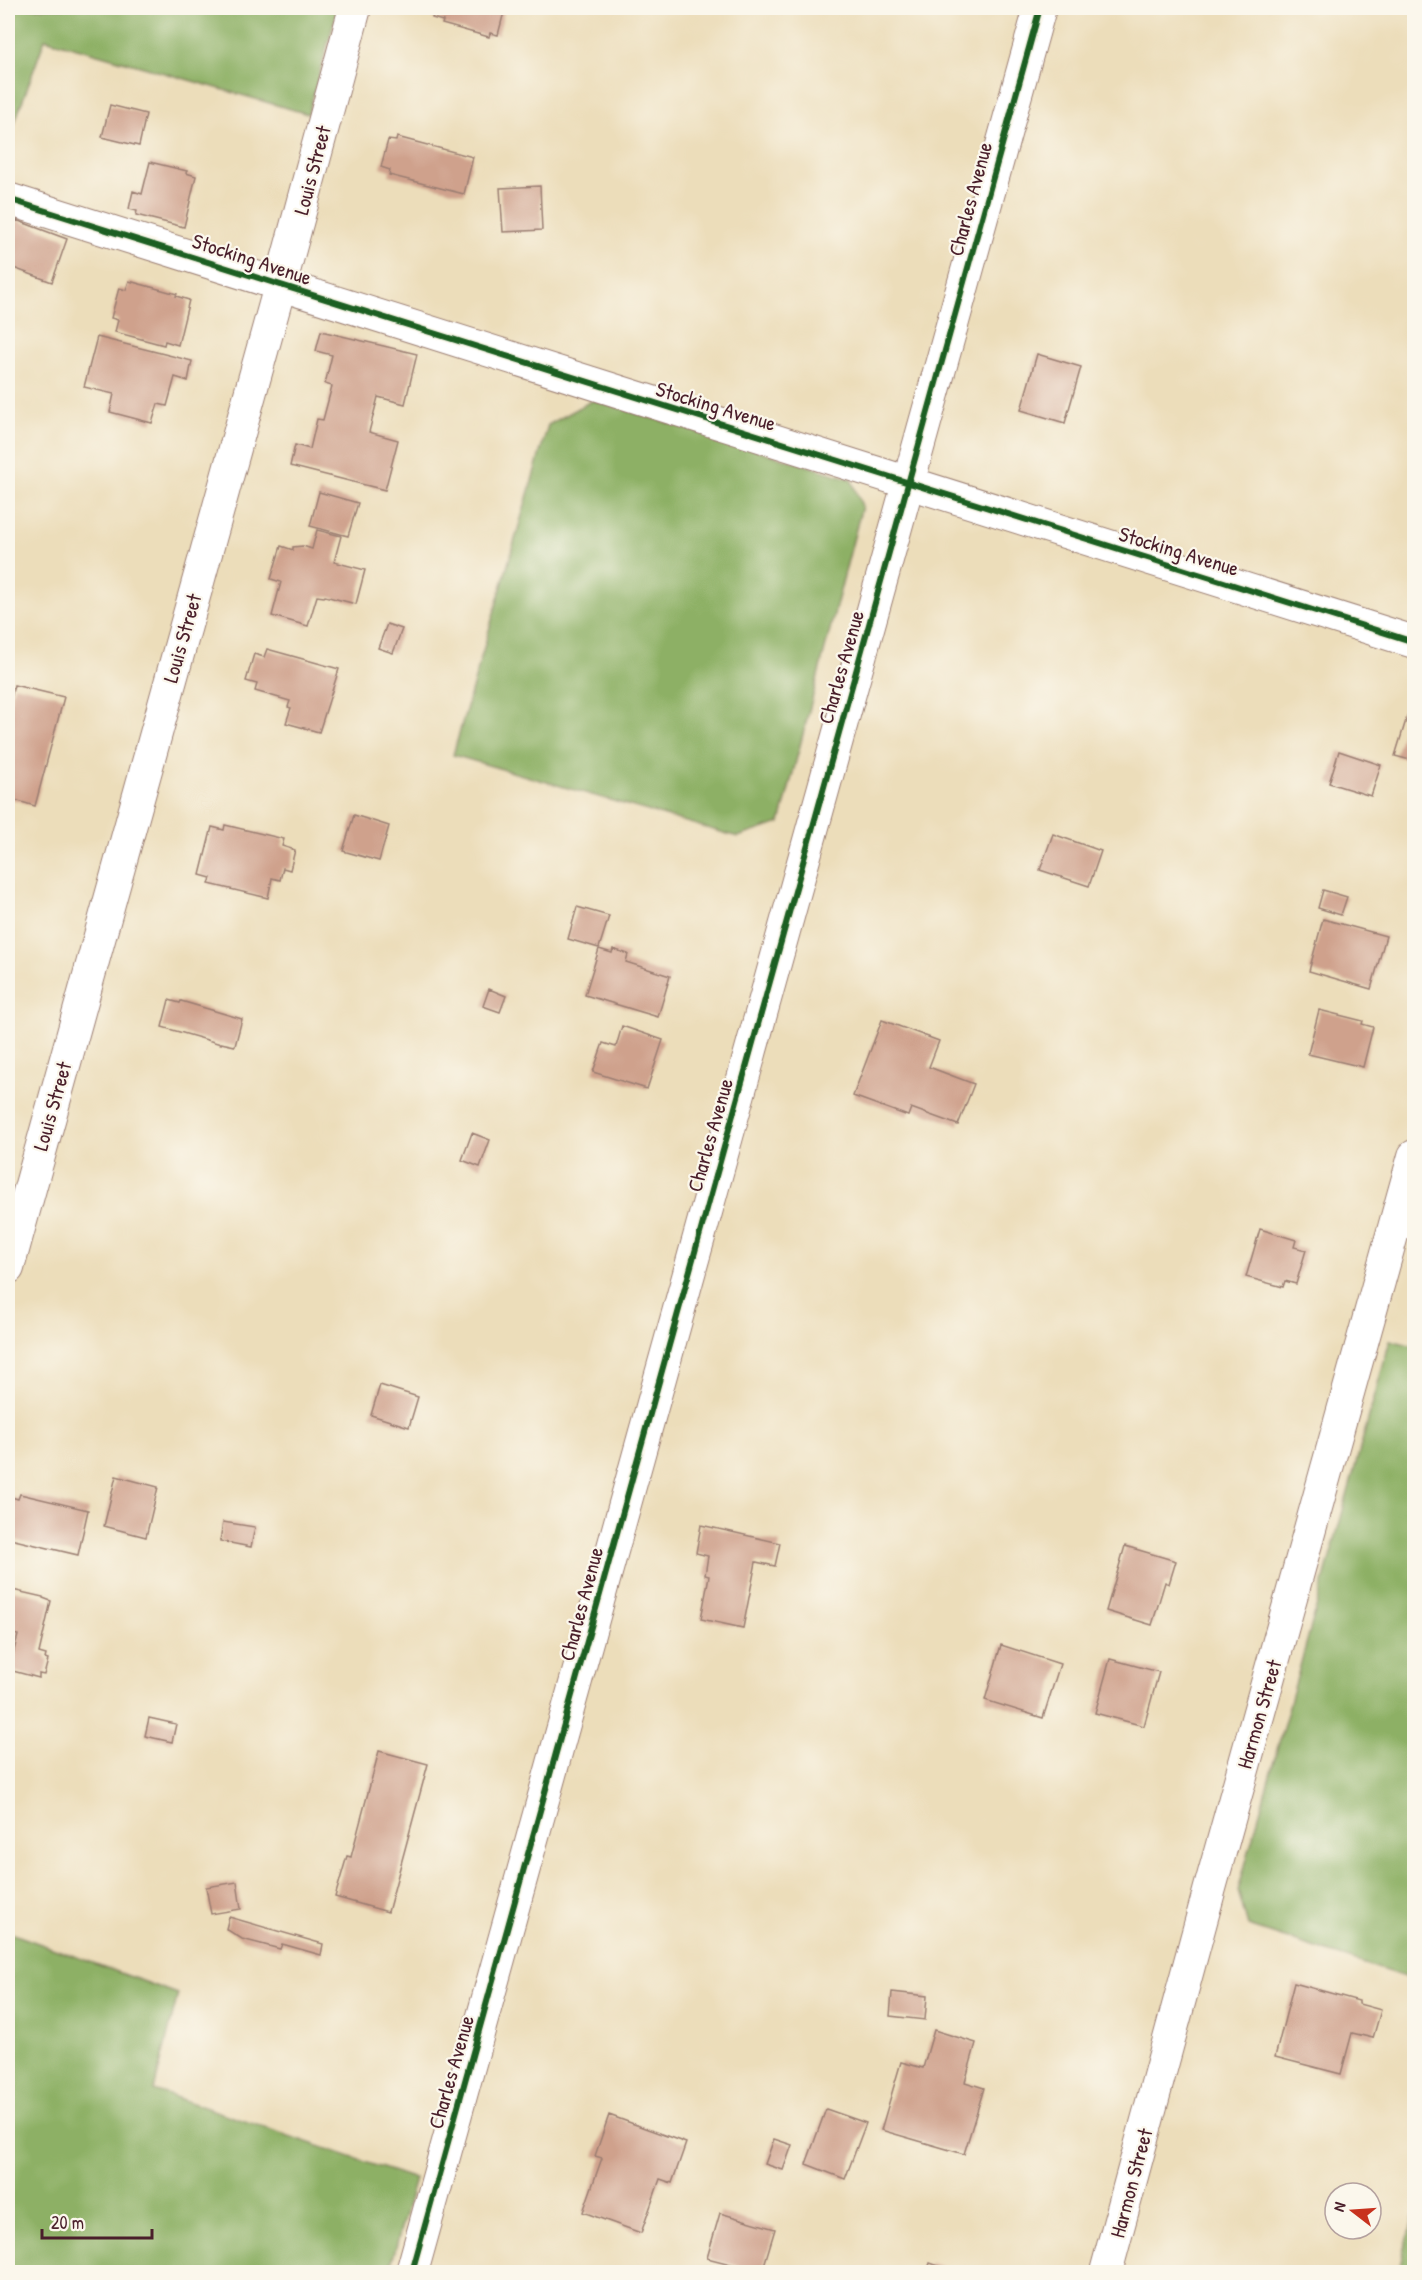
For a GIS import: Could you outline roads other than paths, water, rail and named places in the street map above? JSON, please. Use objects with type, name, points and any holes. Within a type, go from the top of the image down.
[{"type":"street","name":"Louis Street","points":[[8,1268],[355,8]]},
{"type":"street","name":"Charles Avenue","points":[[412,2272],[1040,8]]},
{"type":"street","name":"Stocking Avenue","points":[[8,199],[1414,642]]},
{"type":"street","name":"Harmon Street","points":[[1106,2272],[1210,1888],[1414,1156]]}]
